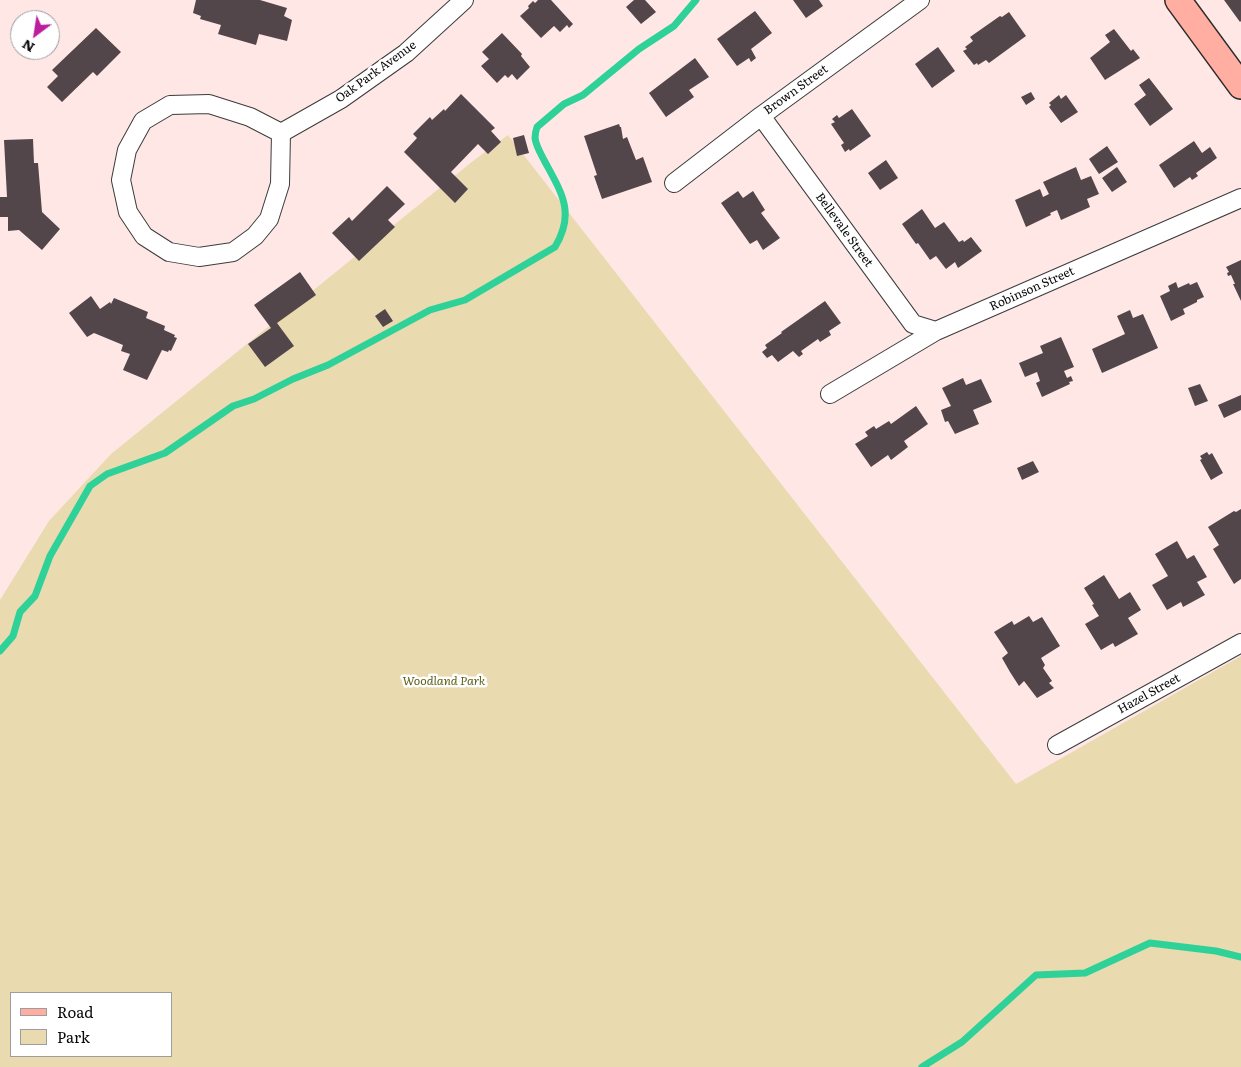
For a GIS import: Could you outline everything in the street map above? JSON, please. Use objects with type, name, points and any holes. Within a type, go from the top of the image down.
[{"type":"main road","points":[[1178,0],[1239,80]]},
{"type":"street","name":"Oak Park Avenue","points":[[281,133],[340,99],[406,53],[464,0]]},
{"type":"street","name":"Brown Street","points":[[674,184],[761,116],[920,0]]},
{"type":"street","points":[[208,104],[250,116],[281,133],[280,184],[269,219],[255,236],[233,252],[199,257],[169,252],[144,236],[128,212],[121,180],[127,150],[143,121],[170,105],[208,104]]},
{"type":"street","name":"Bellevale Street","points":[[761,116],[913,324],[936,331]]},
{"type":"street","name":"Robinson Street","points":[[830,394],[936,331],[1241,198]]},
{"type":"street","name":"Hazel Street","points":[[1057,745],[1241,642]]},
{"type":"green space","name":"Woodland Park","points":[[508,135],[1016,784],[1241,656],[1241,1067],[0,1067],[0,600],[49,521],[111,454],[473,161]]},
{"type":"building","points":[[196,0],[260,0],[287,8],[284,16],[292,20],[287,41],[259,34],[256,45],[218,34],[221,25],[200,19],[201,16],[193,13]]},
{"type":"building","points":[[538,0],[551,0],[573,24],[569,28],[567,25],[560,32],[554,26],[541,38],[520,16],[529,8],[528,6],[533,1],[535,3]]},
{"type":"building","points":[[634,0],[645,0],[656,12],[641,24],[626,7]]},
{"type":"building","points":[[793,0],[819,0],[823,6],[806,18]]},
{"type":"building","points":[[1224,0],[1241,0],[1240,22]]},
{"type":"building","points":[[755,11],[772,33],[751,49],[756,58],[751,62],[749,58],[737,66],[717,39]]},
{"type":"building","points":[[1009,12],[1026,36],[989,63],[986,60],[978,65],[977,63],[974,65],[963,51],[973,41],[970,37]]},
{"type":"building","points":[[96,28],[121,52],[97,76],[93,72],[62,102],[47,87],[58,76],[52,70]]},
{"type":"building","points":[[1114,29],[1131,51],[1133,49],[1140,58],[1105,80],[1090,58],[1110,42],[1105,35]]},
{"type":"building","points":[[502,33],[522,54],[521,56],[530,67],[517,80],[512,74],[508,78],[505,75],[497,83],[481,66],[489,59],[482,52]]},
{"type":"building","points":[[938,47],[955,71],[932,88],[915,64]]},
{"type":"building","points":[[695,58],[709,77],[689,90],[694,97],[666,117],[649,93]]},
{"type":"building","points":[[1149,78],[1173,109],[1150,126],[1134,104],[1146,95],[1139,85]]},
{"type":"building","points":[[1031,92],[1035,99],[1026,105],[1021,97]]},
{"type":"building","points":[[461,94],[495,128],[491,131],[501,142],[488,154],[478,144],[451,172],[468,189],[455,203],[404,152],[417,138],[413,134],[430,117],[432,120],[444,109],[445,111]]},
{"type":"building","points":[[1059,95],[1061,99],[1066,95],[1078,112],[1061,123],[1049,107],[1051,105],[1049,103]]},
{"type":"building","points":[[852,109],[871,136],[850,151],[849,149],[845,152],[841,145],[844,143],[831,124],[835,122],[832,119],[837,115],[839,118]]},
{"type":"building","points":[[619,124],[623,139],[627,137],[636,160],[643,157],[652,182],[602,199],[594,176],[597,175],[584,136]]},
{"type":"building","points":[[524,135],[529,153],[517,156],[513,138]]},
{"type":"building","points":[[33,139],[34,163],[38,163],[42,212],[60,229],[42,250],[19,230],[8,231],[8,217],[0,217],[0,197],[7,197],[4,140]]},
{"type":"building","points":[[1194,141],[1202,153],[1210,147],[1217,158],[1196,173],[1198,176],[1192,180],[1190,177],[1174,188],[1159,165]]},
{"type":"building","points":[[1107,146],[1118,162],[1099,174],[1089,159]]},
{"type":"building","points":[[886,160],[898,178],[880,190],[868,173]]},
{"type":"building","points":[[1076,167],[1081,180],[1091,176],[1099,194],[1087,199],[1090,207],[1061,220],[1057,210],[1026,227],[1015,200],[1040,189],[1043,197],[1049,194],[1043,182]]},
{"type":"building","points":[[1117,167],[1127,182],[1112,192],[1102,178]]},
{"type":"building","points":[[387,186],[405,204],[388,220],[395,227],[359,261],[332,233],[349,217],[352,221]]},
{"type":"building","points":[[738,191],[743,198],[753,191],[765,210],[761,213],[780,238],[763,250],[757,240],[750,244],[721,203]]},
{"type":"building","points":[[922,209],[935,228],[944,222],[959,242],[963,240],[964,242],[971,237],[982,251],[958,268],[955,262],[946,269],[936,256],[930,260],[902,224]]},
{"type":"building","points":[[1241,260],[1241,301],[1231,275],[1228,276],[1227,273],[1229,272],[1226,267]]},
{"type":"building","points":[[300,272],[316,295],[277,323],[294,346],[265,367],[248,344],[271,328],[254,305]]},
{"type":"building","points":[[1176,282],[1178,288],[1197,282],[1204,297],[1183,309],[1185,314],[1171,321],[1160,296],[1170,291],[1168,286]]},
{"type":"building","points":[[91,296],[100,309],[110,302],[111,304],[114,298],[148,312],[146,318],[165,326],[164,330],[175,335],[174,337],[177,338],[171,351],[162,350],[147,380],[123,370],[130,354],[121,351],[123,345],[94,333],[87,337],[69,313]]},
{"type":"building","points":[[825,301],[841,323],[829,331],[831,335],[820,342],[818,339],[801,351],[803,354],[799,357],[793,351],[778,362],[772,355],[767,358],[762,352],[767,348],[765,345]]},
{"type":"building","points":[[385,309],[393,321],[383,327],[375,316]]},
{"type":"building","points":[[1130,310],[1133,318],[1143,314],[1158,348],[1102,373],[1092,349],[1125,334],[1117,316]]},
{"type":"building","points":[[1061,337],[1074,367],[1064,371],[1067,378],[1071,376],[1073,381],[1042,397],[1036,383],[1040,381],[1037,372],[1025,377],[1019,363],[1043,353],[1040,346]]},
{"type":"building","points":[[963,378],[966,385],[981,379],[992,402],[973,410],[979,424],[955,434],[948,421],[945,422],[941,410],[951,406],[942,388]]},
{"type":"building","points":[[1200,384],[1208,401],[1195,406],[1188,388]]},
{"type":"building","points":[[1241,395],[1241,410],[1224,418],[1218,405]]},
{"type":"building","points":[[916,406],[928,424],[904,441],[908,447],[891,460],[888,455],[871,467],[855,444],[868,436],[865,432],[874,426],[876,429],[889,421],[891,424]]},
{"type":"building","points":[[1207,452],[1209,455],[1212,453],[1223,473],[1211,480],[1200,460],[1202,459],[1200,456]]},
{"type":"building","points":[[1033,461],[1039,472],[1022,480],[1017,468]]},
{"type":"building","points":[[1241,509],[1241,579],[1234,584],[1213,549],[1219,545],[1208,527],[1234,511],[1236,512]]},
{"type":"building","points":[[1177,541],[1187,559],[1194,555],[1207,577],[1197,582],[1205,595],[1183,607],[1181,602],[1167,610],[1152,585],[1168,576],[1155,554]]},
{"type":"building","points":[[1104,575],[1119,599],[1130,592],[1141,610],[1128,618],[1138,634],[1115,647],[1113,643],[1101,650],[1085,624],[1099,616],[1084,588]]},
{"type":"building","points":[[1029,616],[1033,622],[1042,617],[1060,646],[1041,658],[1045,665],[1043,668],[1052,681],[1049,683],[1054,688],[1037,698],[1024,681],[1019,686],[1002,658],[1008,653],[994,632],[1012,621],[1014,625]]},
{"type":"waterway","points":[[0,651],[13,636],[20,612],[35,596],[50,556],[90,486],[107,474],[165,453],[233,406],[254,399],[293,379],[328,365],[430,310],[465,300],[555,247],[565,223],[564,202],[536,144],[537,127],[564,104],[583,95],[639,49],[674,26],[696,0]]},
{"type":"waterway","points":[[922,1067],[962,1042],[1036,975],[1085,973],[1150,943],[1216,951],[1241,957]]}]
